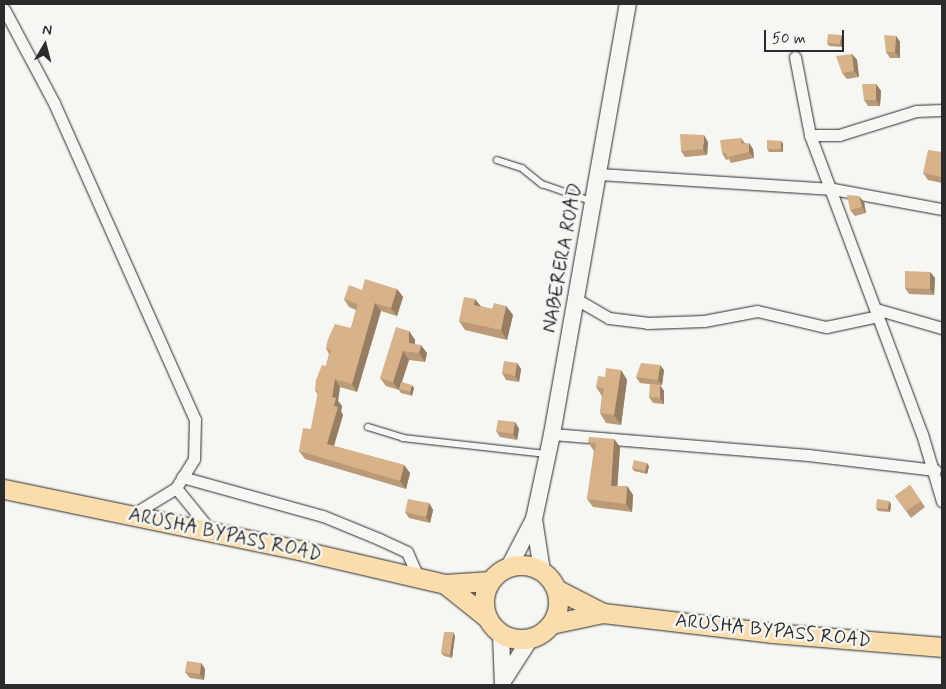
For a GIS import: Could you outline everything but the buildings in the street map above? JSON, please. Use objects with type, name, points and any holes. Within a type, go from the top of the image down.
[{"type":"main road","name":"ARUSHA BYPASS ROAD","points":[[4,489],[132,514],[213,534],[445,584],[490,581]]},
{"type":"main road","points":[[486,617],[484,592],[490,581],[509,567],[532,566],[542,571]]},
{"type":"main road","name":"ARUSHA BYPASS ROAD","points":[[542,571],[556,588],[603,613]]},
{"type":"main road","name":"ARUSHA BYPASS ROAD","points":[[445,584],[486,617],[501,634]]},
{"type":"main road","points":[[551,624],[557,613],[556,588]]},
{"type":"main road","name":"ARUSHA BYPASS ROAD","points":[[530,639],[551,624],[603,613],[773,633],[942,647]]},
{"type":"main road","points":[[501,634],[510,638],[530,639]]},
{"type":"street","name":"NABERERA ROAD","points":[[509,567],[534,519],[548,455],[628,4]]},
{"type":"street","points":[[5,14],[54,103],[192,410],[196,447],[194,458],[176,488],[132,514]]},
{"type":"street","points":[[795,57],[810,135],[833,189],[934,470],[942,501]]},
{"type":"street","points":[[810,135],[839,135],[916,111],[942,110]]},
{"type":"street","points":[[599,174],[833,189],[942,209]]},
{"type":"street","points":[[576,300],[609,318],[647,323],[704,321],[757,311],[826,327],[877,312],[942,328]]},
{"type":"street","points":[[552,434],[808,456],[934,470]]},
{"type":"street","points":[[182,477],[323,516],[371,535],[407,552],[418,577]]},
{"type":"street","points":[[176,488],[213,534]]},
{"type":"street","name":"NABERERA ROAD","points":[[534,519],[542,571]]},
{"type":"street","points":[[501,634],[504,682]]},
{"type":"street","points":[[504,682],[530,639]]},
{"type":"lane","points":[[497,160],[522,168],[542,184],[593,202]]},
{"type":"lane","points":[[368,427],[403,438],[548,455]]}]
